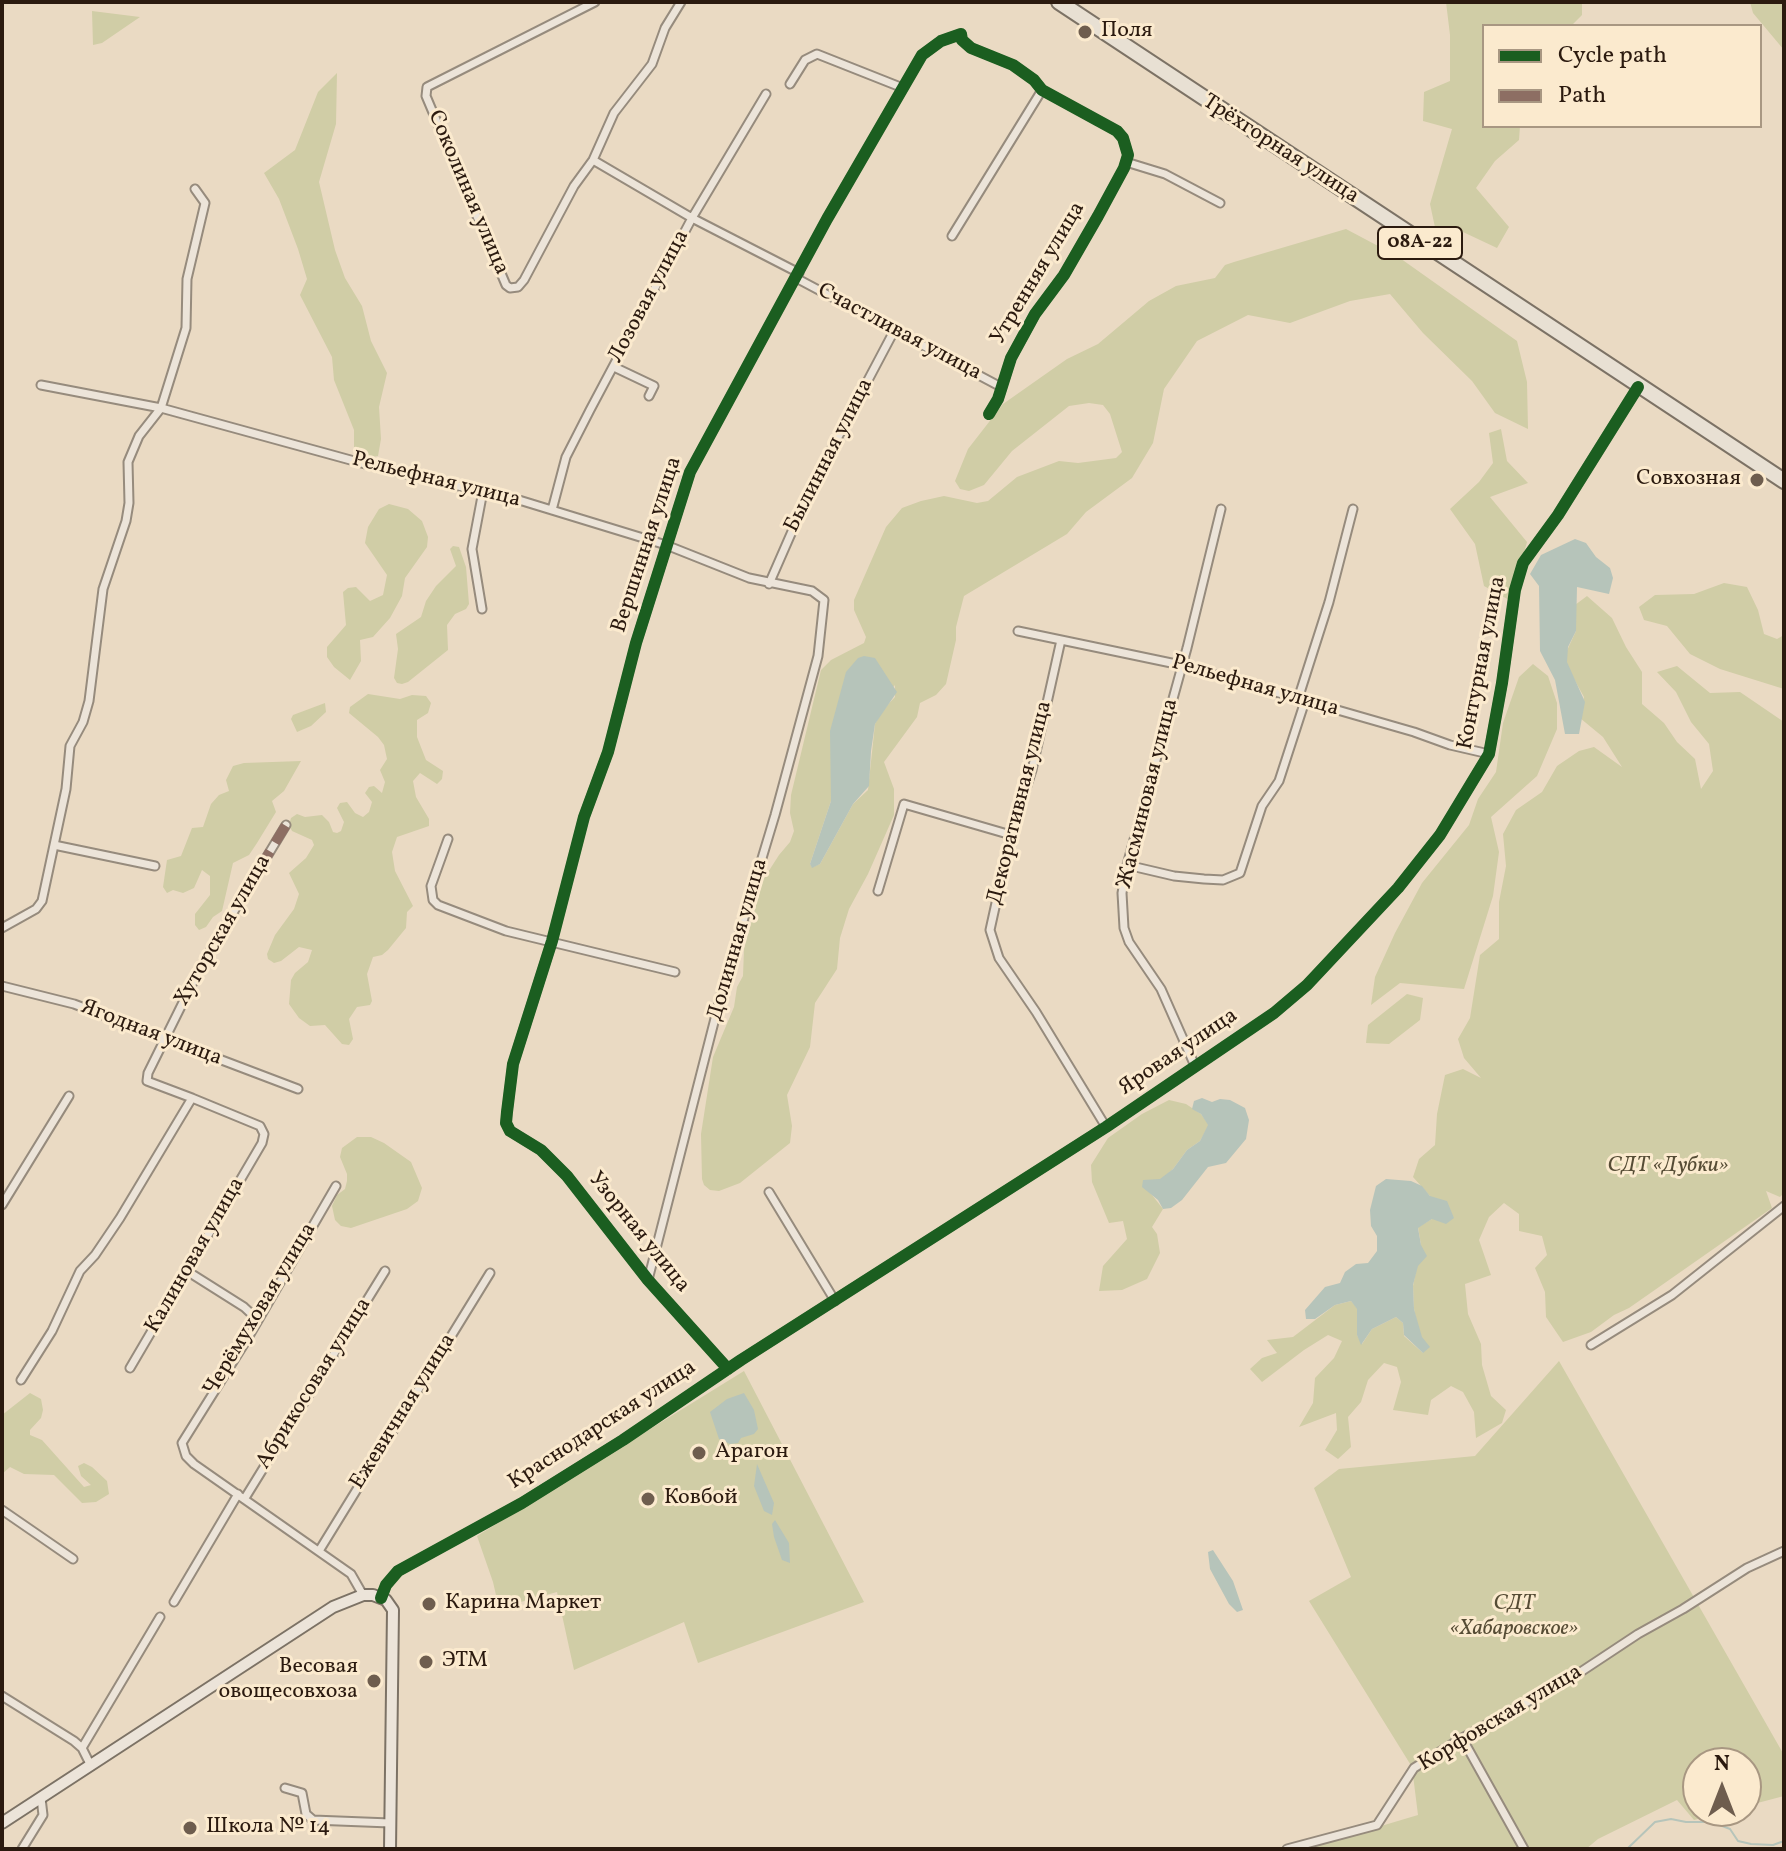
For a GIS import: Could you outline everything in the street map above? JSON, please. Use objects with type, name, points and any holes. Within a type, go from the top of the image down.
[{"type":"highway","name":"Трёхгорная улица","points":[[1059,2],[1784,481]]},
{"type":"street","name":"Соколиная улица","points":[[593,160],[574,186],[524,280],[518,287],[510,288],[506,285],[426,96],[431,83],[595,2]]},
{"type":"street","points":[[593,160],[614,113],[652,64],[665,28],[681,2]]},
{"type":"street","name":"Вершинная улица","points":[[510,1131],[506,1123],[513,1064],[552,941],[584,817],[608,752],[666,545],[694,463],[827,219],[922,55],[941,41],[961,34],[965,44],[1013,65],[1042,90]]},
{"type":"street","points":[[790,84],[805,60],[817,54],[903,88]]},
{"type":"street","points":[[952,236],[1042,90],[1117,131],[1123,138],[1127,158],[1176,179],[1220,203]]},
{"type":"street","name":"Лозовая улица","points":[[552,510],[570,448],[692,218],[766,94]]},
{"type":"street","name":"Утренняя улица","points":[[989,414],[998,399],[1011,358],[1029,325],[1064,275],[1127,158]]},
{"type":"street","name":"Счастливая улица","points":[[593,160],[894,331],[1001,387]]},
{"type":"street","points":[[2,928],[39,906],[66,789],[70,746],[83,722],[89,701],[103,589],[126,521],[128,462],[139,436],[161,408],[186,328],[187,279],[205,203],[195,189]]},
{"type":"street","name":"Былинная улица","points":[[769,584],[811,488],[894,331]]},
{"type":"street","points":[[614,367],[654,386],[649,396]]},
{"type":"street","name":"Рельефная улица","points":[[41,385],[161,408],[346,459],[483,491],[666,545],[769,584],[812,591],[824,600]]},
{"type":"street","name":"Контурная улица","points":[[1354,937],[1440,835],[1489,754],[1515,590],[1523,563],[1558,515],[1638,387]]},
{"type":"street","points":[[482,609],[472,549],[483,491]]},
{"type":"street","name":"Жасминовая улица","points":[[1195,1066],[1161,989],[1138,957],[1124,928],[1122,893],[1221,509]]},
{"type":"street","points":[[1127,865],[1174,876],[1223,880],[1240,873],[1257,820],[1279,781],[1353,509]]},
{"type":"street","name":"Долинная улица","points":[[648,1280],[722,991],[814,670],[824,600]]},
{"type":"street","name":"Рельефная улица","points":[[1018,631],[1181,665],[1489,754]]},
{"type":"street","name":"Декоративная улица","points":[[1061,640],[1030,778],[1011,835],[991,925],[999,958],[1106,1127]]},
{"type":"street","points":[[878,891],[904,804],[1011,835]]},
{"type":"street","name":"Хуторская улица","points":[[192,1098],[146,1079],[201,966],[286,825]]},
{"type":"street","points":[[448,839],[431,886],[433,900],[438,905],[494,927],[675,972]]},
{"type":"street","points":[[54,845],[155,866]]},
{"type":"street","name":"Яровая улица","points":[[1014,1185],[1274,1013],[1307,985],[1354,937]]},
{"type":"street","name":"Ягодная улица","points":[[2,986],[74,1004],[298,1089]]},
{"type":"street","points":[[2,1205],[69,1096]]},
{"type":"street","points":[[21,1380],[52,1331],[80,1271],[120,1218],[192,1098]]},
{"type":"street","name":"Калиновая улица","points":[[130,1368],[262,1143],[264,1134],[260,1126],[192,1098]]},
{"type":"street","name":"Узорная улица","points":[[510,1131],[541,1150],[567,1176],[648,1280],[728,1369]]},
{"type":"street","name":"Краснодарская улица","points":[[381,1598],[386,1585],[398,1571],[522,1503],[623,1440],[1014,1185]]},
{"type":"street","name":"Черёмуховая улица","points":[[241,1496],[186,1456],[182,1443],[336,1186]]},
{"type":"street","points":[[769,1192],[835,1301]]},
{"type":"street","points":[[1591,1345],[1672,1295],[1784,1206]]},
{"type":"street","points":[[187,1271],[244,1307],[258,1320]]},
{"type":"street","name":"Абрикосовая улица","points":[[174,1602],[385,1271]]},
{"type":"street","name":"Ежевичная улица","points":[[319,1551],[490,1273]]},
{"type":"street","points":[[241,1496],[351,1574],[363,1595]]},
{"type":"street","points":[[2,1510],[73,1559]]},
{"type":"street","name":"Корфовская улица","points":[[1287,1849],[1377,1825],[1414,1768],[1573,1677],[1747,1568],[1784,1551]]},
{"type":"street","points":[[2,1823],[333,1607],[363,1595],[386,1600],[393,1610],[390,1849]]},
{"type":"street","points":[[82,1748],[160,1617]]},
{"type":"street","points":[[2,1696],[82,1748],[91,1766]]},
{"type":"street","points":[[1462,1738],[1524,1849]]},
{"type":"street","points":[[285,1788],[302,1793],[306,1814],[313,1820],[390,1823]]},
{"type":"street","points":[[22,1849],[43,1815],[41,1798]]},
{"type":"green space","points":[[1446,2],[1582,2],[1582,15],[1573,24],[1482,24],[1482,128],[1520,128],[1519,140],[1495,161],[1476,188],[1509,227],[1497,248],[1463,232],[1436,232],[1430,204],[1452,129],[1423,121],[1424,92],[1450,81]]},
{"type":"green space","points":[[1750,2],[1784,2],[1784,50],[1753,13]]},
{"type":"green space","points":[[92,11],[140,17],[102,43],[93,45]]},
{"type":"green space","points":[[337,73],[336,124],[319,182],[335,250],[345,278],[362,306],[371,341],[387,373],[379,407],[381,439],[378,456],[372,457],[354,451],[354,430],[334,380],[332,357],[300,295],[307,279],[298,249],[279,199],[264,173],[295,150],[318,92]]},
{"type":"green space","points":[[1346,229],[1397,256],[1517,341],[1527,382],[1528,429],[1495,413],[1472,381],[1423,333],[1390,294],[1350,301],[1290,323],[1248,315],[1197,341],[1164,389],[1153,443],[1132,478],[1086,512],[1067,534],[964,596],[946,684],[936,695],[920,703],[917,717],[884,762],[894,789],[894,815],[849,909],[840,938],[837,969],[815,1003],[810,1047],[787,1095],[792,1126],[790,1143],[740,1183],[719,1191],[710,1190],[702,1179],[701,1134],[713,1057],[743,976],[744,949],[763,880],[790,842],[794,831],[790,813],[791,795],[821,670],[831,660],[864,643],[866,637],[854,610],[854,600],[886,527],[902,508],[921,501],[944,496],[977,503],[988,501],[1017,477],[1059,461],[1078,463],[1116,458],[1122,452],[1110,414],[1103,405],[1089,403],[1069,406],[1012,451],[984,485],[969,491],[960,489],[955,481],[968,449],[1003,404],[1067,359],[1098,344],[1149,301],[1176,286],[1215,278],[1225,265]],"holes":[[[895,685],[895,697],[875,724],[868,790],[853,804],[820,864],[812,867],[810,864],[831,801],[832,772]]]},
{"type":"green space","points":[[1501,429],[1507,461],[1528,483],[1490,497],[1527,542],[1511,601],[1484,586],[1475,544],[1450,509],[1479,482],[1493,463],[1489,433]]},
{"type":"green space","points":[[389,504],[408,509],[422,521],[428,537],[427,547],[405,578],[402,596],[390,618],[373,637],[360,640],[361,661],[350,680],[327,657],[327,647],[346,625],[343,592],[356,587],[370,601],[383,595],[387,575],[365,543],[368,527],[379,509]]},
{"type":"green space","points":[[459,547],[466,567],[469,604],[455,614],[447,625],[448,650],[408,682],[397,683],[394,678],[398,649],[396,634],[421,617],[426,601],[436,586],[456,566],[450,549]]},
{"type":"green space","points":[[1724,583],[1747,587],[1758,610],[1764,634],[1777,639],[1784,635],[1784,689],[1720,669],[1690,654],[1667,626],[1644,620],[1639,607],[1655,595],[1694,594]]},
{"type":"green space","name":"СДТ «Дубки»","points":[[1587,596],[1612,618],[1642,672],[1642,704],[1664,723],[1677,742],[1695,759],[1701,789],[1713,771],[1709,744],[1691,722],[1676,692],[1657,672],[1677,666],[1710,693],[1740,692],[1784,722],[1784,1193],[1780,1197],[1766,1191],[1772,1208],[1629,1308],[1591,1332],[1563,1342],[1546,1317],[1545,1292],[1535,1268],[1547,1255],[1542,1236],[1519,1231],[1519,1214],[1504,1203],[1489,1217],[1479,1240],[1491,1275],[1465,1284],[1468,1314],[1481,1344],[1482,1365],[1491,1396],[1506,1410],[1502,1423],[1476,1438],[1474,1412],[1463,1392],[1451,1386],[1431,1400],[1428,1415],[1393,1410],[1401,1382],[1397,1367],[1384,1363],[1368,1380],[1361,1402],[1348,1417],[1351,1447],[1338,1459],[1325,1450],[1337,1430],[1336,1413],[1299,1427],[1313,1403],[1315,1378],[1334,1358],[1342,1341],[1328,1335],[1262,1382],[1250,1369],[1262,1358],[1277,1353],[1267,1340],[1293,1337],[1335,1305],[1351,1301],[1358,1309],[1357,1335],[1362,1344],[1372,1329],[1396,1317],[1403,1323],[1404,1336],[1423,1353],[1414,1309],[1413,1286],[1421,1245],[1418,1227],[1432,1219],[1430,1196],[1413,1177],[1419,1159],[1435,1145],[1437,1114],[1445,1075],[1463,1069],[1481,1078],[1464,1058],[1458,1039],[1470,1018],[1480,955],[1499,939],[1499,902],[1506,866],[1503,834],[1516,810],[1542,792],[1557,766],[1579,751],[1594,747],[1622,767],[1603,737],[1580,718],[1584,697],[1563,659],[1576,631],[1575,605]]},
{"type":"green space","points":[[1533,664],[1548,676],[1557,703],[1557,729],[1537,776],[1491,817],[1499,852],[1493,896],[1464,989],[1400,983],[1371,1005],[1375,977],[1395,933],[1422,883],[1469,825],[1478,799],[1496,772],[1503,723],[1519,677]]},
{"type":"green space","points":[[368,694],[400,699],[412,695],[426,696],[431,703],[428,713],[417,720],[417,737],[426,760],[443,771],[442,779],[437,784],[420,773],[413,781],[416,797],[429,819],[429,826],[397,837],[392,852],[395,871],[413,906],[407,912],[406,928],[388,950],[373,957],[367,974],[372,1001],[370,1005],[357,1007],[349,1019],[353,1039],[349,1045],[342,1044],[325,1025],[310,1026],[299,1018],[289,1004],[291,980],[308,962],[312,950],[299,947],[274,963],[267,954],[275,935],[294,909],[299,894],[289,873],[306,858],[314,845],[312,840],[292,831],[289,825],[291,818],[297,814],[305,817],[322,815],[333,832],[337,833],[344,822],[337,808],[340,803],[347,802],[355,813],[363,817],[369,812],[372,802],[365,793],[369,787],[374,786],[382,793],[385,782],[380,770],[387,759],[384,745],[349,713],[350,707]]},
{"type":"green space","points":[[325,703],[326,712],[311,726],[297,732],[291,719],[293,715]]},
{"type":"green space","points":[[301,761],[284,791],[272,801],[276,812],[249,855],[233,863],[222,911],[199,930],[195,925],[195,914],[210,895],[210,876],[202,870],[194,888],[183,893],[173,890],[167,893],[163,887],[167,860],[181,856],[192,828],[203,827],[211,804],[219,795],[229,791],[226,780],[233,766]]},
{"type":"green space","points":[[1407,994],[1423,998],[1420,1020],[1389,1044],[1366,1043],[1368,1025]]},
{"type":"green space","points":[[1169,1100],[1186,1104],[1201,1114],[1209,1125],[1200,1141],[1187,1150],[1173,1169],[1149,1191],[1163,1209],[1152,1227],[1157,1234],[1160,1253],[1147,1279],[1122,1290],[1099,1291],[1103,1266],[1127,1239],[1123,1221],[1109,1223],[1092,1182],[1091,1165],[1108,1138]]},
{"type":"green space","points":[[357,1137],[371,1137],[384,1143],[411,1162],[422,1188],[418,1201],[407,1209],[351,1228],[341,1226],[335,1220],[332,1206],[337,1195],[345,1189],[347,1181],[340,1157],[342,1148]]},
{"type":"green space","name":"СДТ «Хабаровское»","points":[[1559,1361],[1784,1755],[1784,1796],[1762,1802],[1762,1747],[1682,1747],[1682,1806],[1677,1800],[1598,1839],[1586,1849],[1304,1849],[1418,1815],[1412,1767],[1309,1601],[1351,1577],[1314,1488],[1339,1469],[1475,1456]]},
{"type":"green space","name":"Арагон","points":[[744,1371],[864,1602],[698,1663],[684,1622],[574,1670],[557,1592],[499,1608],[477,1536]]},
{"type":"green space","points":[[30,1393],[41,1399],[43,1410],[30,1435],[42,1440],[84,1487],[91,1485],[81,1476],[78,1466],[84,1463],[92,1467],[107,1481],[109,1494],[96,1502],[82,1503],[54,1475],[24,1474],[10,1467],[2,1474],[2,1415]]},
{"type":"shaded area","points":[[1575,539],[1586,543],[1596,557],[1610,568],[1613,578],[1609,594],[1577,587],[1576,631],[1568,647],[1567,662],[1585,702],[1579,734],[1565,734],[1555,680],[1540,651],[1539,586],[1530,574],[1541,555]]},
{"type":"shaded area","points":[[858,658],[875,658],[897,692],[875,724],[869,786],[853,804],[820,864],[812,868],[810,864],[831,801],[830,731],[846,672]]},
{"type":"shaded area","points":[[1202,1098],[1212,1102],[1230,1100],[1245,1108],[1249,1120],[1246,1139],[1226,1163],[1208,1167],[1182,1200],[1171,1208],[1163,1209],[1158,1200],[1142,1187],[1143,1180],[1160,1179],[1173,1169],[1187,1150],[1200,1141],[1208,1125],[1201,1114],[1192,1109],[1194,1101]]},
{"type":"shaded area","points":[[1386,1179],[1411,1181],[1422,1186],[1430,1196],[1447,1201],[1454,1218],[1446,1224],[1432,1219],[1418,1228],[1427,1256],[1418,1266],[1413,1285],[1414,1309],[1422,1337],[1430,1347],[1423,1353],[1404,1335],[1403,1323],[1396,1317],[1372,1329],[1361,1345],[1357,1335],[1357,1309],[1351,1301],[1335,1305],[1315,1319],[1306,1319],[1305,1310],[1325,1287],[1340,1283],[1345,1272],[1356,1264],[1368,1263],[1377,1251],[1377,1236],[1371,1226],[1370,1210],[1376,1186]]},
{"type":"shaded area","points":[[744,1393],[754,1410],[758,1429],[738,1443],[730,1444],[719,1439],[710,1412],[727,1399]]},
{"type":"shaded area","points":[[757,1464],[774,1503],[772,1515],[764,1511],[754,1486]]},
{"type":"shaded area","points":[[775,1520],[789,1543],[790,1563],[782,1560],[774,1537],[772,1524]]},
{"type":"shaded area","points":[[1213,1550],[1233,1581],[1243,1610],[1237,1612],[1229,1604],[1210,1569],[1208,1552]]},
{"type":"waterway","points":[[1627,1849],[1655,1822],[1671,1819],[1712,1822],[1730,1829],[1738,1841],[1751,1844],[1773,1845],[1784,1841]]},
{"type":"marked path","points":[[244,894],[286,825]]},
{"type":"cycle path","points":[[728,1369],[648,1280],[567,1176],[541,1150],[510,1131],[506,1123],[513,1064],[552,941],[584,817],[608,752],[636,643],[690,472],[827,219],[922,55],[941,41],[961,34],[962,40],[971,48],[1013,65],[1042,90],[1117,131],[1123,138],[1128,155],[1124,168],[1064,275],[1035,314],[1011,358],[998,399],[989,414]]},
{"type":"cycle path","points":[[381,1598],[386,1585],[398,1571],[522,1503],[623,1440],[741,1360],[1106,1127],[1274,1013],[1307,985],[1398,888],[1440,835],[1489,754],[1515,590],[1523,563],[1558,515],[1638,387]]},
{"type":"place","name":"Поля","points":[[1085,32]]},
{"type":"place","name":"Совхозная","points":[[1757,480]]},
{"type":"place","name":"Арагон","points":[[699,1453]]},
{"type":"place","name":"Ковбой","points":[[648,1499]]},
{"type":"place","name":"Карина Маркет","points":[[429,1604]]},
{"type":"place","name":"ЭТМ","points":[[426,1662]]},
{"type":"place","name":"Весовая овощесовхоза","points":[[374,1681]]},
{"type":"place","name":"Школа № 14","points":[[190,1828]]}]
